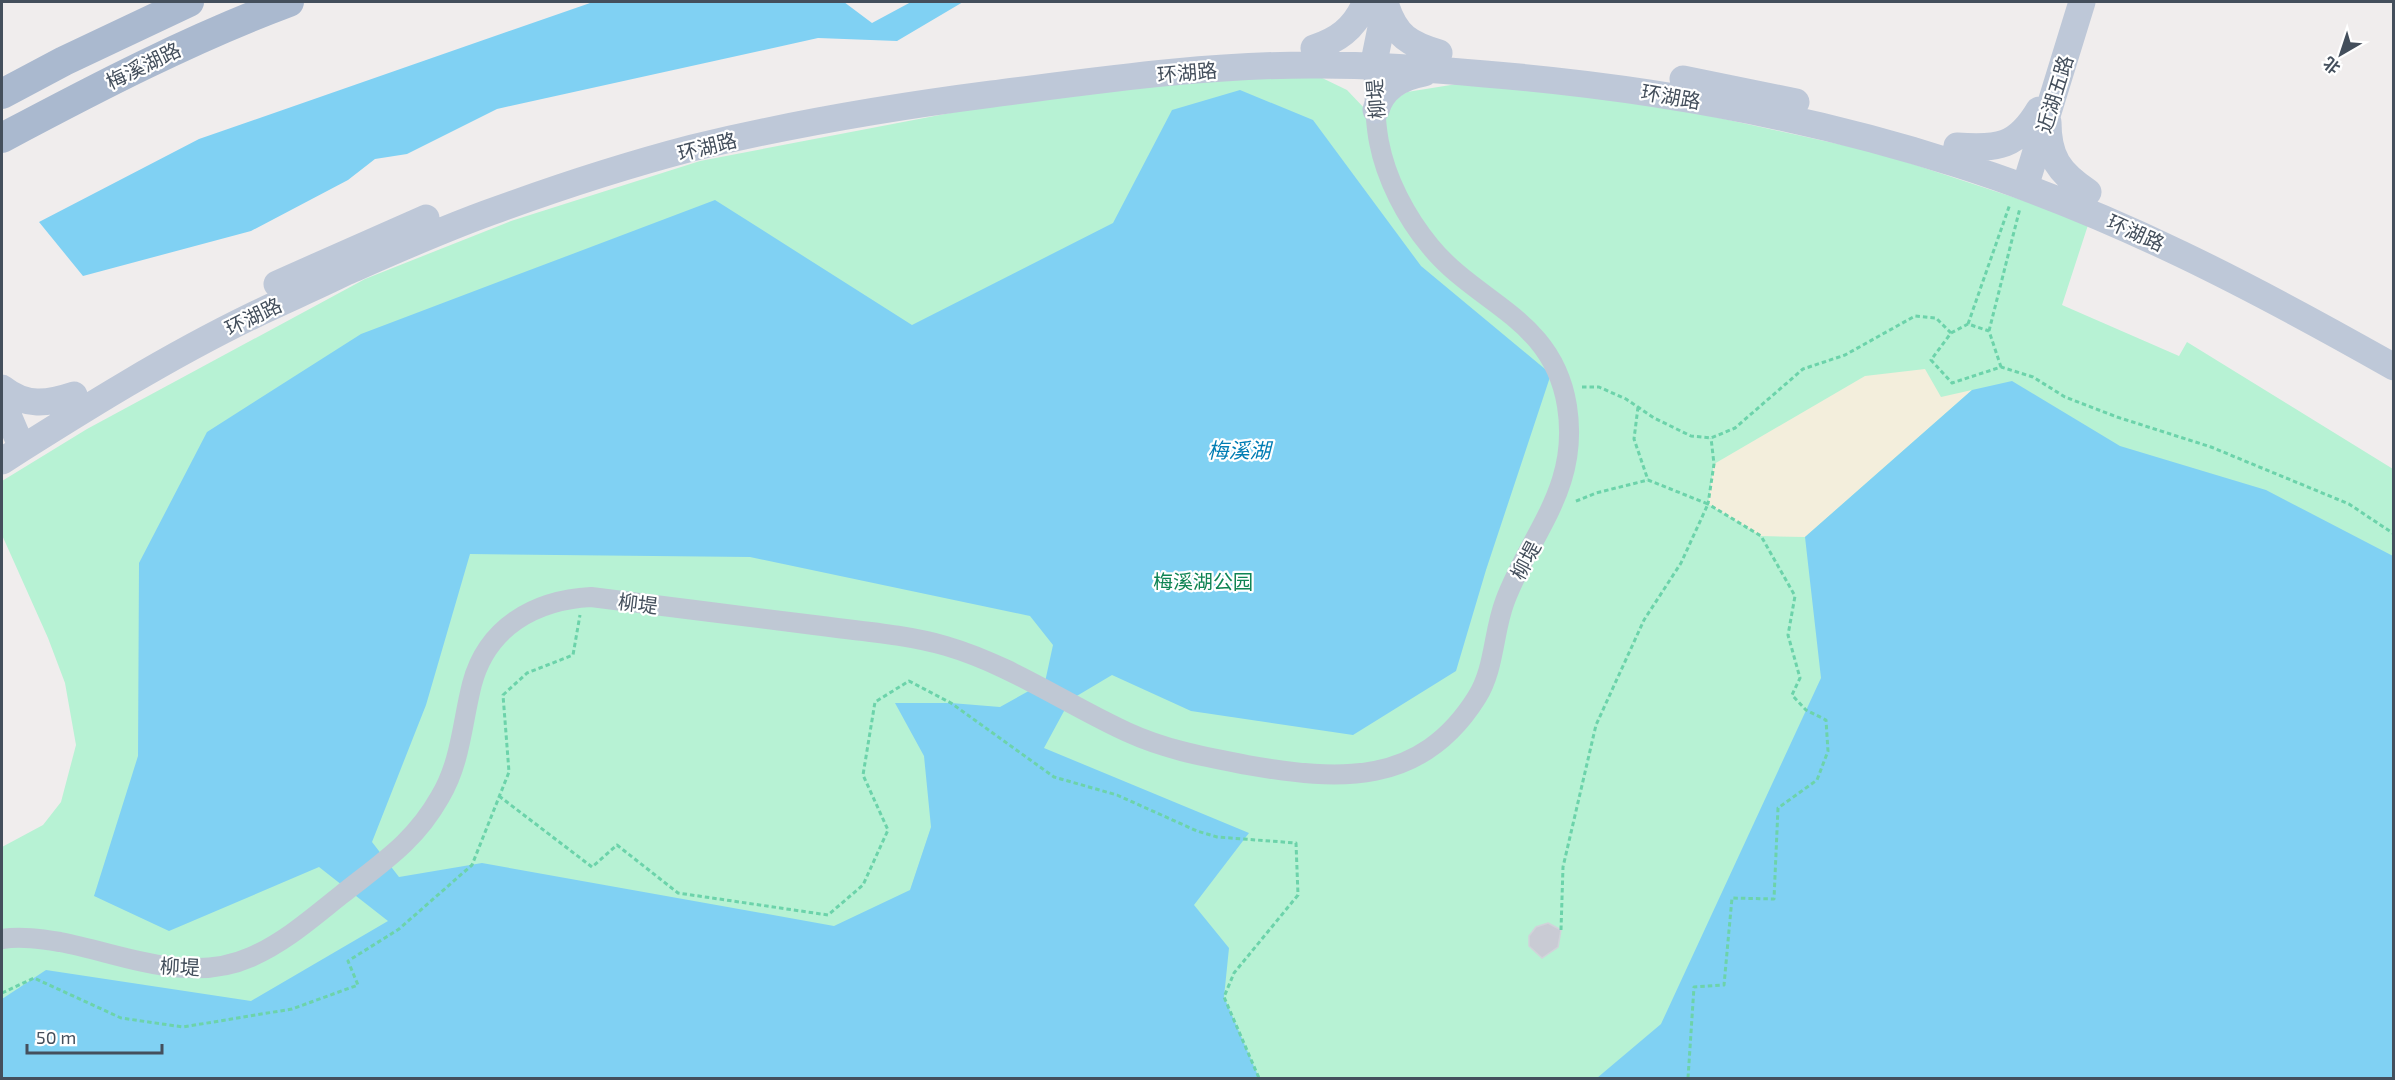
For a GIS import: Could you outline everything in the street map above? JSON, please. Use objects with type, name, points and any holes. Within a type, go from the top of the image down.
[{"type":"main road","name":"梅溪湖路","points":[[2,94],[64,61],[189,2]]},
{"type":"main road","name":"梅溪湖路","points":[[2,138],[150,61],[241,20],[289,2]]},
{"type":"main road","name":"近湖五路","points":[[2044,112],[2072,2]]},
{"type":"main road","name":"近湖五路","points":[[2024,177],[2082,2]]},
{"type":"main road","points":[[1373,55],[1375,4]]},
{"type":"main road","points":[[1375,4],[1317,56],[1360,86],[1376,110]]},
{"type":"main road","points":[[1375,4],[1390,17],[1399,33],[1438,61],[1419,74],[1394,84],[1378,100],[1376,110]]},
{"type":"main road","name":"环湖路","points":[[10,445],[74,395],[231,306],[311,268],[446,210],[600,156],[683,132],[770,112],[866,94],[1142,57],[1212,51],[1317,56],[1373,55],[1438,61],[1592,66],[1721,86],[1813,106],[1957,146],[2024,177],[2082,208],[2202,262],[2394,367]]},
{"type":"main road","name":"环湖路","points":[[10,445],[252,316],[430,235],[494,210],[596,176],[725,141],[802,124],[927,103],[1100,80],[1317,56]]},
{"type":"main road","name":"环湖路","points":[[1438,61],[1555,80],[1663,93],[1804,122],[1956,164],[2088,192],[2252,267],[2394,347]]},
{"type":"main road","points":[[1957,146],[2005,145],[2016,139],[2044,112]]},
{"type":"main road","points":[[2044,112],[2050,150],[2058,167],[2070,181],[2088,192]]},
{"type":"main road","points":[[2,388],[18,398],[33,402],[51,403],[74,395]]},
{"type":"main road","points":[[2,401],[10,445]]},
{"type":"street","name":"柳堤","points":[[2,939],[44,939],[159,966],[194,969],[227,965],[250,958],[276,945],[391,856],[422,826],[442,795],[456,762],[472,684],[489,647],[504,629],[518,618],[540,606],[566,598],[582,597],[912,638],[945,646],[980,658],[1031,681],[1125,732],[1189,755],[1299,774],[1372,773],[1414,758],[1437,742],[1477,697],[1486,678],[1503,605],[1558,497],[1567,458],[1569,434],[1565,397],[1560,378],[1548,352],[1522,323],[1453,270],[1431,248],[1389,176],[1379,142],[1373,55]]},
{"type":"path","points":[[2024,177],[1968,324],[1951,333],[1931,360],[1952,383],[2001,367],[2032,377],[2066,397],[2211,447],[2349,504],[2394,534]]},
{"type":"path","points":[[2001,367],[1989,331],[2024,177]]},
{"type":"path","points":[[1565,397],[1583,386],[1599,387],[1691,436],[1711,438],[1735,428],[1803,369],[1845,355],[1915,316],[1936,318],[1951,333]]},
{"type":"path","points":[[1968,324],[1989,331]]},
{"type":"path","points":[[1638,407],[1634,439],[1648,480]]},
{"type":"path","points":[[1561,930],[1563,867],[1596,725],[1644,620],[1681,563],[1708,504],[1714,464],[1711,438]]},
{"type":"path","points":[[1551,512],[1596,493],[1648,480],[1708,504],[1761,536],[1795,596],[1788,635],[1800,678],[1792,695],[1806,710],[1826,720],[1828,751],[1817,780],[1778,808],[1774,899],[1732,898],[1724,985],[1694,987],[1688,1078]]},
{"type":"path","points":[[2,993],[34,978],[121,1018],[183,1027],[292,1009],[358,985],[348,960],[399,929],[472,865],[509,772],[503,695],[527,673],[573,655],[582,597]]},
{"type":"path","points":[[499,796],[592,867],[617,845],[678,893],[828,915],[863,885],[888,830],[863,775],[875,702],[909,681],[951,703],[1054,777],[1117,795],[1197,831],[1217,837],[1244,841],[1296,843],[1298,895],[1234,973],[1224,997],[1259,1078]]},
{"type":"green space","name":"梅溪湖公园","points":[[1318,76],[1347,90],[1366,110],[1394,100],[1407,92],[1457,84],[1642,101],[1879,153],[2089,222],[2062,305],[2179,356],[2187,342],[2393,469],[2393,1078],[2,1078],[2,847],[43,825],[61,802],[76,745],[65,683],[48,638],[2,535],[2,481],[87,429],[365,279],[511,221],[700,161],[992,105],[1225,77]]},
{"type":"sand","points":[[1925,369],[1941,397],[1972,390],[1805,537],[1761,536],[1708,504],[1714,464],[1865,376]]},
{"type":"water","points":[[593,2],[844,2],[872,23],[911,2],[963,2],[897,41],[818,38],[497,109],[407,154],[375,159],[348,180],[251,231],[83,276],[39,222],[199,139]]},
{"type":"water","name":"梅溪湖","points":[[1240,90],[1313,120],[1421,266],[1551,374],[1486,570],[1456,671],[1353,735],[1191,711],[1112,675],[1070,700],[1044,748],[1249,833],[1194,905],[1229,948],[1224,997],[1259,1078],[2,1078],[2,999],[46,970],[251,1001],[388,921],[319,867],[169,931],[94,896],[138,756],[139,563],[207,432],[361,334],[715,200],[912,325],[1113,223],[1172,110]],"holes":[[[470,554],[750,557],[1030,616],[1053,645],[1045,682],[1000,707],[951,703],[895,703],[924,756],[931,827],[910,890],[834,926],[482,863],[399,877],[372,842],[426,705]]]},
{"type":"water","points":[[2012,381],[2120,446],[2266,490],[2393,556],[2393,1078],[1597,1078],[1661,1024],[1821,678],[1805,537],[1972,390]]},
{"type":"building","points":[[1548,923],[1561,930],[1558,947],[1542,958],[1529,946],[1529,936],[1536,927]]}]
